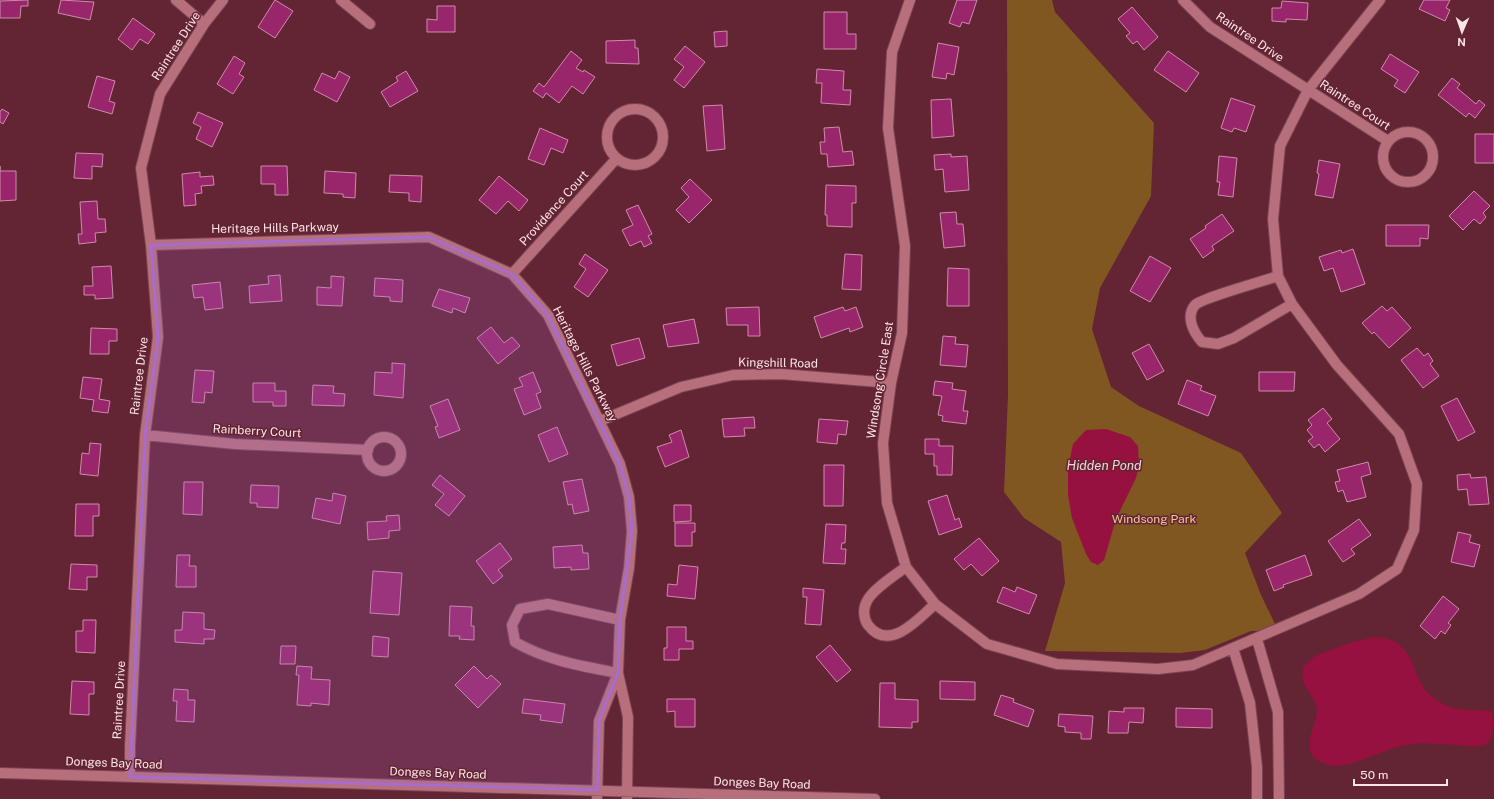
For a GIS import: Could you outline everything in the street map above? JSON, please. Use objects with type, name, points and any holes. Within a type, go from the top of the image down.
[{"type":"street","points":[[176,0],[204,24]]},
{"type":"street","name":"Raintree Drive","points":[[130,777],[130,747],[145,435],[158,337],[151,245],[141,168],[160,94],[204,24],[223,0]]},
{"type":"street","points":[[341,0],[370,24]]},
{"type":"street","name":"Windsong Circle East","points":[[910,0],[892,52],[888,128],[905,246],[902,333],[891,383],[883,443],[886,496],[906,567],[936,604],[987,644],[1057,664],[1158,669],[1193,665],[1257,639],[1359,594],[1398,569],[1414,530],[1417,484],[1399,434],[1337,365],[1292,304],[1278,276]]},
{"type":"street","name":"Raintree Drive","points":[[1183,0],[1210,27],[1308,90]]},
{"type":"street","points":[[1292,304],[1234,338],[1218,344],[1202,342],[1193,331],[1191,317],[1195,305],[1207,298],[1278,276],[1273,219],[1280,146],[1308,90],[1380,0]]},
{"type":"street","name":"Raintree Court","points":[[1308,90],[1388,141]]},
{"type":"street","points":[[638,109],[647,112],[655,118],[660,125],[663,135],[662,144],[658,153],[652,160],[643,165],[633,166],[624,164],[616,159],[607,143],[606,134],[614,118],[629,110],[638,109]]},
{"type":"street","name":"Raintree Court","points":[[1412,132],[1426,140],[1431,148],[1433,156],[1428,173],[1415,181],[1407,182],[1392,176],[1384,164],[1383,156],[1388,141],[1403,133],[1412,132]]},
{"type":"street","name":"Providence Court","points":[[512,274],[616,159]]},
{"type":"street","name":"Heritage Hills Parkway","points":[[151,245],[429,237],[512,274],[548,315],[620,464],[629,497],[632,530],[629,568],[620,620],[618,673],[628,717],[628,795]]},
{"type":"street","name":"Kingshill Road","points":[[600,422],[681,387],[732,375],[781,374],[891,383]]},
{"type":"street","name":"Rainberry Court","points":[[145,435],[235,444],[368,450]]},
{"type":"street","points":[[906,567],[867,600],[864,612],[866,623],[873,632],[889,636],[903,632],[936,604]]},
{"type":"street","points":[[618,673],[554,660],[532,652],[515,642],[512,625],[520,609],[548,604],[620,620]]},
{"type":"street","points":[[1257,639],[1278,712],[1279,799]]},
{"type":"street","points":[[1233,648],[1250,703],[1257,767],[1256,799]]},
{"type":"street","name":"Heritage Hills Parkway","points":[[597,795],[599,721],[618,673]]},
{"type":"street","name":"Donges Bay Road","points":[[0,773],[597,795],[875,799]]},
{"type":"highlighted area","points":[[429,237],[512,274],[548,315],[620,464],[629,497],[632,531],[620,620],[618,673],[599,721],[598,790],[130,777],[145,435],[158,337],[151,245]]},
{"type":"green space","name":"Windsong Park","points":[[1007,0],[1052,0],[1055,12],[1154,123],[1151,196],[1100,288],[1092,329],[1111,387],[1139,406],[1241,453],[1282,513],[1245,553],[1261,595],[1278,630],[1251,631],[1205,650],[1180,653],[1045,651],[1065,583],[1061,542],[1024,518],[1004,492],[1008,395]]},
{"type":"water","name":"Hidden Pond","points":[[1106,429],[1130,437],[1138,446],[1139,466],[1136,478],[1116,519],[1104,560],[1098,565],[1091,562],[1086,554],[1072,518],[1068,495],[1068,469],[1073,444],[1086,430]]},
{"type":"water","points":[[1374,637],[1389,639],[1407,652],[1420,681],[1426,690],[1441,703],[1455,708],[1492,711],[1493,730],[1489,742],[1475,746],[1415,744],[1401,746],[1359,761],[1337,766],[1317,760],[1312,755],[1309,744],[1316,718],[1317,707],[1314,699],[1304,684],[1303,667],[1315,656],[1349,643]]},
{"type":"building","points":[[28,0],[28,6],[21,6],[20,18],[0,18],[0,1]]},
{"type":"building","points":[[61,0],[94,2],[90,20],[58,13]]},
{"type":"building","points":[[275,0],[293,11],[275,38],[258,27]]},
{"type":"building","points":[[957,0],[977,0],[969,24],[962,22],[960,27],[949,23]]},
{"type":"building","points":[[1424,0],[1450,0],[1446,8],[1450,10],[1445,21],[1419,9]]},
{"type":"building","points":[[1282,1],[1308,3],[1307,20],[1286,19],[1286,22],[1272,21],[1272,8],[1281,8]]},
{"type":"building","points":[[437,6],[455,6],[455,32],[427,32],[427,19],[437,20]]},
{"type":"building","points":[[1132,7],[1158,37],[1144,50],[1137,41],[1133,44],[1126,36],[1130,33],[1118,19]]},
{"type":"building","points":[[824,12],[847,12],[847,34],[856,34],[856,49],[824,49]]},
{"type":"building","points":[[133,18],[155,34],[148,44],[140,39],[132,50],[118,39]]},
{"type":"building","points":[[727,31],[727,46],[715,47],[714,32]]},
{"type":"building","points":[[635,40],[635,48],[638,48],[639,64],[606,63],[606,41]]},
{"type":"building","points":[[938,43],[959,47],[954,75],[947,73],[946,79],[932,77]]},
{"type":"building","points":[[685,46],[705,62],[684,88],[674,80],[684,67],[674,59]]},
{"type":"building","points":[[571,51],[582,60],[576,68],[583,72],[584,70],[595,77],[583,94],[572,86],[559,103],[546,93],[543,98],[533,91],[539,83],[544,87]]},
{"type":"building","points":[[1168,51],[1199,73],[1186,92],[1154,70]]},
{"type":"building","points":[[1390,54],[1419,72],[1405,93],[1394,86],[1398,80],[1381,69]]},
{"type":"building","points":[[234,56],[245,63],[239,74],[244,77],[233,94],[217,84]]},
{"type":"building","points":[[817,69],[844,71],[843,90],[851,90],[850,105],[821,103],[822,83],[816,83]]},
{"type":"building","points":[[339,71],[350,77],[337,102],[314,90],[322,73],[335,79]]},
{"type":"building","points":[[406,71],[418,91],[390,107],[381,92],[398,81],[396,77]]},
{"type":"building","points":[[97,76],[115,81],[109,101],[115,103],[112,114],[88,107]]},
{"type":"building","points":[[1452,78],[1460,84],[1457,88],[1476,104],[1479,100],[1485,105],[1475,118],[1469,113],[1466,117],[1438,95]]},
{"type":"building","points":[[1231,98],[1255,106],[1246,132],[1234,128],[1232,132],[1221,128]]},
{"type":"building","points":[[951,99],[954,136],[932,138],[931,100]]},
{"type":"building","points":[[722,105],[725,149],[707,151],[703,106]]},
{"type":"building","points":[[2,109],[9,113],[3,124],[0,122],[0,112]]},
{"type":"building","points":[[198,112],[223,123],[212,147],[196,139],[201,127],[193,123]]},
{"type":"building","points":[[839,127],[843,152],[852,151],[854,165],[828,167],[827,154],[821,154],[820,142],[825,142],[824,128]]},
{"type":"building","points":[[540,128],[568,140],[563,153],[551,148],[544,165],[528,159]]},
{"type":"building","points":[[1475,134],[1494,134],[1494,163],[1475,163]]},
{"type":"building","points":[[76,153],[103,154],[102,167],[92,166],[92,179],[74,178]]},
{"type":"building","points":[[951,154],[951,157],[967,156],[969,190],[945,192],[943,169],[935,170],[934,155]]},
{"type":"building","points":[[1219,156],[1237,158],[1233,197],[1218,195],[1220,182],[1217,182]]},
{"type":"building","points":[[1319,160],[1340,164],[1333,198],[1315,195],[1319,174],[1317,173]]},
{"type":"building","points":[[261,166],[287,166],[288,195],[275,195],[275,184],[261,184]]},
{"type":"building","points":[[0,171],[16,171],[16,200],[0,201]]},
{"type":"building","points":[[325,171],[356,173],[355,198],[343,197],[343,194],[324,193]]},
{"type":"building","points":[[200,172],[200,177],[213,176],[214,185],[201,186],[202,193],[195,194],[196,205],[184,206],[182,174]]},
{"type":"building","points":[[390,175],[422,176],[421,202],[409,201],[409,193],[389,192]]},
{"type":"building","points":[[499,176],[528,200],[519,211],[508,201],[496,214],[479,200]]},
{"type":"building","points":[[690,179],[712,200],[689,223],[676,210],[689,197],[681,188]]},
{"type":"building","points":[[826,185],[856,186],[856,203],[852,203],[852,227],[827,226],[827,215],[825,215]]},
{"type":"building","points":[[1474,191],[1490,206],[1483,213],[1486,217],[1480,224],[1474,219],[1463,230],[1449,216]]},
{"type":"building","points":[[97,201],[98,219],[105,219],[106,232],[95,233],[96,242],[79,244],[78,234],[82,234],[80,202]]},
{"type":"building","points":[[638,205],[652,234],[648,236],[652,243],[644,247],[641,241],[630,246],[622,230],[633,225],[626,210]]},
{"type":"building","points":[[956,212],[957,224],[963,224],[965,246],[944,248],[940,213]]},
{"type":"building","points":[[1222,214],[1234,231],[1212,246],[1214,250],[1203,258],[1190,239]]},
{"type":"building","points":[[1386,225],[1429,225],[1428,239],[1420,238],[1420,246],[1386,246]]},
{"type":"building","points":[[1353,249],[1365,284],[1341,292],[1333,268],[1324,271],[1319,257],[1341,250],[1342,253]]},
{"type":"building","points":[[585,254],[608,270],[588,297],[574,287],[586,269],[579,264]]},
{"type":"building","points":[[845,254],[862,255],[861,290],[842,289]]},
{"type":"building","points":[[1150,256],[1171,268],[1150,302],[1130,291]]},
{"type":"building","points":[[111,266],[113,298],[95,299],[95,295],[84,295],[84,286],[93,286],[92,267]]},
{"type":"building","points":[[948,268],[969,269],[969,306],[947,306]]},
{"type":"building","points":[[280,275],[282,301],[250,303],[249,286],[269,284],[268,276]]},
{"type":"building","points":[[331,276],[344,277],[342,306],[317,305],[317,287],[331,288]]},
{"type":"building","points":[[375,278],[403,280],[402,302],[390,301],[390,297],[374,296]]},
{"type":"building","points":[[220,282],[223,308],[205,310],[203,297],[194,298],[192,285]]},
{"type":"building","points":[[439,289],[470,298],[465,313],[453,308],[452,313],[432,306]]},
{"type":"building","points":[[1382,306],[1387,311],[1392,307],[1411,328],[1389,348],[1374,332],[1372,334],[1362,323]]},
{"type":"building","points":[[759,307],[760,336],[748,336],[748,325],[727,325],[726,308]]},
{"type":"building","points":[[843,307],[845,311],[856,307],[863,327],[850,332],[849,328],[821,338],[814,317]]},
{"type":"building","points":[[694,319],[699,343],[668,347],[663,325]]},
{"type":"building","points":[[491,327],[504,343],[512,337],[520,346],[498,364],[477,338]]},
{"type":"building","points":[[91,328],[117,329],[117,341],[109,341],[109,354],[90,354]]},
{"type":"building","points":[[943,336],[956,337],[955,344],[968,345],[966,367],[940,365]]},
{"type":"building","points":[[639,338],[645,358],[617,366],[611,345]]},
{"type":"building","points":[[1149,344],[1164,371],[1147,380],[1132,353]]},
{"type":"building","points":[[1417,348],[1424,356],[1428,353],[1433,361],[1430,364],[1439,376],[1423,388],[1401,360]]},
{"type":"building","points":[[392,363],[405,364],[403,398],[374,395],[375,372],[392,373]]},
{"type":"building","points":[[195,370],[214,371],[212,393],[205,392],[204,403],[192,402]]},
{"type":"building","points":[[533,372],[541,392],[536,394],[541,408],[524,415],[514,389],[523,386],[519,378]]},
{"type":"building","points":[[1259,372],[1295,372],[1294,391],[1259,391]]},
{"type":"building","points":[[83,377],[102,379],[99,399],[110,401],[108,413],[92,411],[94,400],[80,398]]},
{"type":"building","points":[[1187,380],[1202,386],[1200,390],[1216,396],[1208,416],[1178,404]]},
{"type":"building","points":[[935,381],[953,383],[952,389],[966,391],[963,411],[968,411],[966,424],[942,421],[943,416],[938,415],[942,396],[933,395]]},
{"type":"building","points":[[253,383],[275,383],[275,391],[286,391],[286,406],[273,406],[273,402],[253,402]]},
{"type":"building","points":[[313,385],[334,386],[333,393],[345,394],[344,406],[312,405]]},
{"type":"building","points":[[1457,398],[1475,432],[1458,441],[1441,406]]},
{"type":"building","points":[[448,399],[460,430],[439,438],[435,427],[438,426],[430,406]]},
{"type":"building","points":[[1323,408],[1332,419],[1327,423],[1340,439],[1325,452],[1319,444],[1314,448],[1308,441],[1313,437],[1307,430],[1312,425],[1308,420]]},
{"type":"building","points":[[754,417],[755,428],[744,428],[745,436],[724,437],[722,419]]},
{"type":"building","points":[[819,419],[848,421],[846,435],[838,434],[837,444],[817,442]]},
{"type":"building","points":[[557,427],[568,454],[549,462],[538,435]]},
{"type":"building","points":[[681,430],[689,457],[665,467],[657,447],[672,442],[669,435]]},
{"type":"building","points":[[925,439],[939,439],[939,446],[953,446],[952,475],[937,475],[937,466],[934,466],[934,454],[925,454]]},
{"type":"building","points":[[90,443],[101,444],[98,476],[80,474],[82,453],[89,454]]},
{"type":"building","points":[[1368,462],[1371,474],[1361,477],[1366,497],[1347,502],[1343,490],[1338,492],[1335,482],[1340,481],[1337,470]]},
{"type":"building","points":[[824,465],[844,465],[843,506],[824,506]]},
{"type":"building","points":[[1470,474],[1471,478],[1486,477],[1489,504],[1469,505],[1467,489],[1458,490],[1457,475]]},
{"type":"building","points":[[440,475],[465,496],[449,516],[435,505],[444,494],[432,485]]},
{"type":"building","points":[[582,479],[589,511],[574,514],[572,504],[568,505],[563,482]]},
{"type":"building","points":[[184,482],[203,482],[202,515],[183,514]]},
{"type":"building","points":[[251,485],[279,486],[278,508],[257,507],[257,503],[250,503]]},
{"type":"building","points":[[333,493],[346,496],[340,524],[312,518],[316,498],[332,501]]},
{"type":"building","points":[[947,495],[955,520],[959,518],[962,527],[939,535],[928,501]]},
{"type":"building","points":[[76,504],[99,504],[99,516],[93,516],[93,536],[75,536]]},
{"type":"building","points":[[674,505],[691,505],[691,521],[674,522]]},
{"type":"building","points":[[399,515],[400,530],[389,531],[389,538],[368,540],[367,522],[387,521],[386,516]]},
{"type":"building","points":[[1359,519],[1371,535],[1351,549],[1355,554],[1343,562],[1328,541]]},
{"type":"building","points":[[675,523],[695,523],[695,532],[692,532],[692,546],[675,546]]},
{"type":"building","points":[[826,524],[846,525],[845,543],[842,543],[841,549],[846,549],[845,564],[823,563]]},
{"type":"building","points":[[1458,532],[1471,535],[1469,542],[1480,545],[1474,567],[1451,562]]},
{"type":"building","points":[[979,538],[999,561],[982,576],[971,564],[964,570],[954,559]]},
{"type":"building","points":[[500,543],[512,559],[498,570],[503,576],[493,584],[476,561]]},
{"type":"building","points":[[582,545],[583,553],[588,553],[589,569],[571,570],[571,567],[554,568],[553,547]]},
{"type":"building","points":[[177,555],[190,555],[189,566],[196,566],[196,587],[176,587]]},
{"type":"building","points":[[1305,555],[1312,575],[1283,585],[1284,587],[1274,591],[1266,570]]},
{"type":"building","points":[[71,564],[97,565],[97,577],[87,577],[87,590],[69,589]]},
{"type":"building","points":[[679,565],[698,567],[695,599],[667,596],[668,584],[677,585]]},
{"type":"building","points":[[373,571],[402,573],[399,615],[370,613]]},
{"type":"building","points":[[1003,587],[1015,592],[1017,587],[1037,595],[1029,614],[997,602]]},
{"type":"building","points":[[803,588],[824,590],[821,625],[805,624],[807,597],[803,597]]},
{"type":"building","points":[[1443,596],[1459,609],[1448,623],[1451,625],[1445,634],[1441,631],[1435,639],[1420,626]]},
{"type":"building","points":[[450,606],[472,607],[471,626],[474,626],[474,640],[459,639],[460,636],[449,636]]},
{"type":"building","points":[[183,612],[204,613],[204,629],[215,630],[214,639],[204,639],[204,644],[175,642],[175,630],[182,630]]},
{"type":"building","points":[[83,620],[96,620],[95,653],[76,652],[76,631],[83,631]]},
{"type":"building","points":[[667,627],[686,627],[686,641],[693,641],[693,649],[679,649],[679,660],[664,660],[664,648],[667,648]]},
{"type":"building","points":[[373,636],[389,638],[388,657],[372,656]]},
{"type":"building","points":[[830,645],[851,670],[837,682],[816,657]]},
{"type":"building","points":[[281,646],[296,646],[295,664],[280,664]]},
{"type":"building","points":[[297,666],[312,667],[311,679],[330,680],[329,705],[311,703],[311,706],[297,705],[299,675],[296,675]]},
{"type":"building","points":[[474,666],[487,679],[491,675],[501,684],[478,708],[455,685]]},
{"type":"building","points":[[72,681],[94,682],[94,694],[89,694],[89,715],[70,714]]},
{"type":"building","points":[[940,681],[975,682],[975,700],[940,699]]},
{"type":"building","points":[[880,683],[895,683],[895,699],[918,700],[918,722],[912,722],[912,728],[879,727]]},
{"type":"building","points":[[174,689],[188,690],[188,700],[195,700],[194,722],[176,721],[177,701],[173,701]]},
{"type":"building","points":[[1001,695],[1014,699],[1013,702],[1034,710],[1028,727],[994,715]]},
{"type":"building","points":[[524,699],[565,704],[562,723],[540,720],[541,715],[522,713]]},
{"type":"building","points":[[667,699],[695,699],[695,727],[675,727],[675,711],[667,712]]},
{"type":"building","points":[[1124,708],[1144,708],[1143,723],[1129,722],[1128,733],[1108,733],[1109,711],[1124,712]]},
{"type":"building","points":[[1176,708],[1212,709],[1212,728],[1176,727]]},
{"type":"building","points":[[1059,714],[1093,716],[1091,739],[1081,739],[1081,733],[1065,732],[1065,727],[1058,726]]}]
